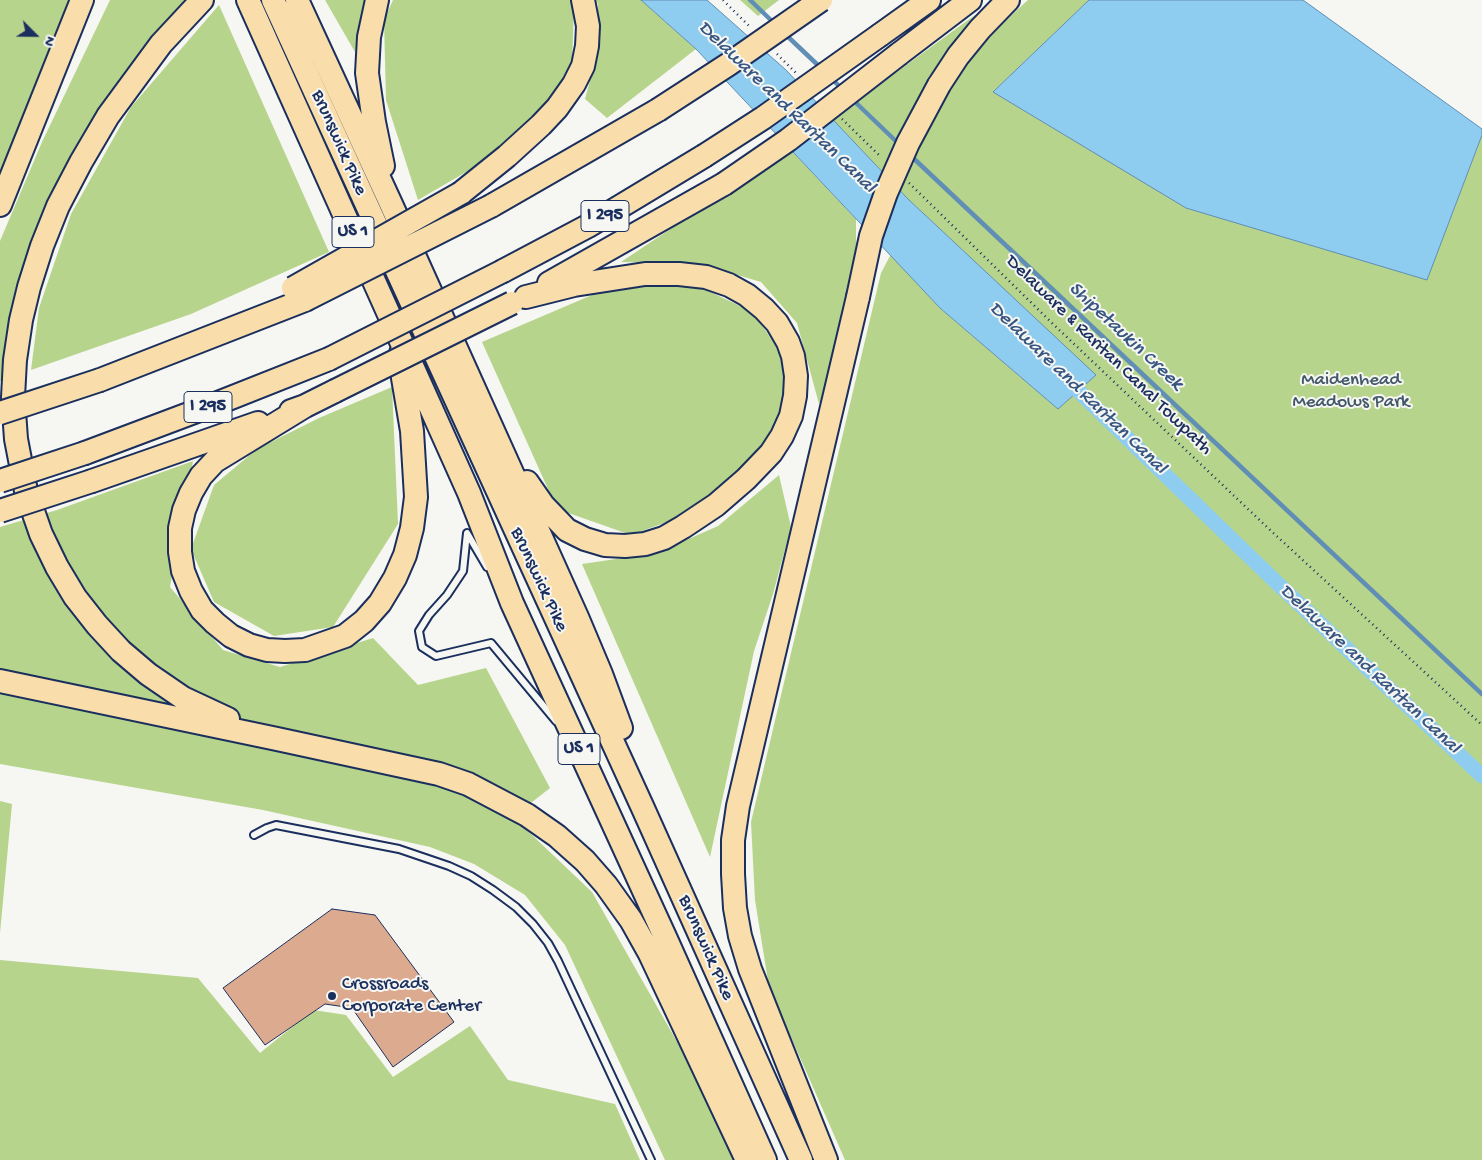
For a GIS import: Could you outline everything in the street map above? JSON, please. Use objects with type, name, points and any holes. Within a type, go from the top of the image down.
[{"type":"highway","points":[[0,205],[82,0]]},
{"type":"highway","points":[[202,0],[178,24],[139,73],[104,124],[58,206],[42,246],[21,320],[15,360],[13,397],[16,439],[26,491],[41,534],[70,589],[97,625],[121,651],[148,674],[183,698],[211,712],[277,739]]},
{"type":"highway","name":"Brunswick Pike","points":[[248,0],[470,493],[512,603],[765,1160]]},
{"type":"highway","name":"Brunswick Pike","points":[[273,0],[642,806],[801,1160]]},
{"type":"highway","points":[[297,0],[391,204],[601,674],[627,746],[642,806]]},
{"type":"highway","points":[[377,0],[369,37],[367,73],[374,122],[391,204]]},
{"type":"highway","points":[[299,294],[461,193],[507,156],[541,125],[557,108],[574,84],[583,66],[588,46],[588,26],[583,0]]},
{"type":"highway","points":[[0,413],[100,380],[178,351],[492,206],[658,110],[729,64],[821,0]]},
{"type":"highway","name":"I 295","points":[[0,481],[85,453],[329,359],[503,271],[588,226],[704,156],[763,118],[929,0]]},
{"type":"highway","points":[[400,334],[403,378],[412,431],[416,497],[412,528],[395,578],[380,603],[364,621],[344,636],[305,650],[285,652],[267,650],[249,645],[230,636],[202,610],[191,591],[183,571],[180,552],[180,528],[184,510],[201,476],[215,461],[305,406],[335,391],[519,300],[724,184],[788,140],[970,0]]},
{"type":"highway","points":[[826,1160],[750,969],[740,936],[732,874],[733,840],[738,806],[871,236],[886,193],[916,127],[939,85],[958,56],[980,29],[1008,0]]},
{"type":"highway","points":[[495,435],[543,505],[567,530],[585,539],[605,545],[645,544],[664,538],[683,527],[716,505],[746,479],[771,453],[782,436],[791,416],[795,396],[796,376],[793,356],[788,342],[777,323],[747,295],[728,285],[697,276],[645,274],[574,285],[519,300]]},
{"type":"highway","points":[[0,511],[92,481],[305,406]]},
{"type":"highway","points":[[0,682],[439,774],[468,784],[527,815],[557,836],[578,854],[611,892],[631,920],[650,954],[747,1160]]},
{"type":"lane","points":[[492,575],[467,533],[463,571],[447,596],[429,615],[419,631],[422,647],[436,656],[492,643],[579,749]]},
{"type":"lane","points":[[497,584],[527,634]]},
{"type":"lane","points":[[254,835],[276,825],[399,849],[449,866],[471,876],[516,908],[533,924],[558,961],[651,1160]]},
{"type":"path","points":[[723,0],[751,28]]},
{"type":"path","points":[[771,48],[798,75]]},
{"type":"path","points":[[839,115],[888,163]]},
{"type":"path","name":"Delaware & Raritan Canal Towpath","points":[[902,177],[1052,323],[1262,522],[1482,725]]},
{"type":"green space","points":[[0,0],[69,0],[19,135],[0,180]]},
{"type":"green space","points":[[110,0],[188,0],[55,200],[7,379],[0,381],[0,241],[42,142]]},
{"type":"green space","points":[[325,0],[365,0],[355,52]]},
{"type":"green space","points":[[393,0],[570,0],[574,7],[572,65],[542,117],[485,161],[418,200],[386,100],[384,20]]},
{"type":"green space","points":[[596,0],[641,0],[696,49],[607,118],[585,99],[598,51],[598,4]]},
{"type":"green space","points":[[740,0],[779,0],[758,16]]},
{"type":"green space","name":"Maidenhead Meadows Park","points":[[1028,0],[1089,0],[994,91],[1429,273],[1482,135],[1482,1160],[845,1160],[769,987],[755,900],[751,822],[881,273],[891,254],[940,308],[1058,409],[1095,375],[908,199],[832,119],[975,15],[994,31]]},
{"type":"green space","points":[[219,5],[329,252],[191,314],[31,370],[39,308],[71,214],[131,107]]},
{"type":"green space","points":[[790,149],[856,219],[856,248],[830,373],[819,404],[797,323],[761,282],[701,264],[621,262]]},
{"type":"green space","points":[[689,282],[753,312],[787,362],[786,415],[761,450],[689,514],[631,535],[557,509],[482,342],[599,292]]},
{"type":"green space","points":[[392,387],[398,524],[333,627],[274,636],[214,602],[191,549],[214,485],[257,449],[319,418]]},
{"type":"green space","points":[[193,461],[170,587],[223,650],[280,667],[373,638],[418,685],[486,668],[550,788],[513,817],[592,892],[680,1047],[735,1160],[665,1160],[565,945],[525,895],[474,864],[430,847],[263,810],[0,764],[0,527],[57,510]]},
{"type":"green space","points":[[779,475],[791,527],[773,594],[754,651],[710,857],[582,564],[657,553],[718,526]]},
{"type":"green space","points":[[0,801],[12,804],[0,933]]},
{"type":"green space","points":[[0,960],[198,978],[260,1053],[313,1010],[346,1015],[393,1077],[470,1026],[508,1080],[615,1104],[640,1160],[0,1160]]},
{"type":"water","points":[[641,0],[707,0],[786,70],[908,199],[1096,375],[1058,409],[940,308],[696,49]]},
{"type":"water","points":[[1089,0],[1303,0],[1482,129],[1482,135],[1427,280],[1186,208],[993,92]]},
{"type":"building","name":"Crossroads Corporate Center","points":[[332,909],[375,915],[454,1022],[393,1067],[352,1008],[325,1004],[265,1045],[223,988]]},
{"type":"waterway","name":"Shipetaukin Creek","points":[[750,0],[775,24]]},
{"type":"waterway","name":"Shipetaukin Creek","points":[[784,33],[822,69]]},
{"type":"waterway","name":"Shipetaukin Creek","points":[[831,78],[843,90]]},
{"type":"waterway","name":"Shipetaukin Creek","points":[[852,99],[901,146]]},
{"type":"waterway","name":"Shipetaukin Creek","points":[[910,155],[1482,694]]},
{"type":"waterway","name":"Delaware and Raritan Canal","points":[[1064,377],[1275,581],[1482,776]]},
{"type":"place","name":"Crossroads Corporate Center","points":[[332,996]]}]
